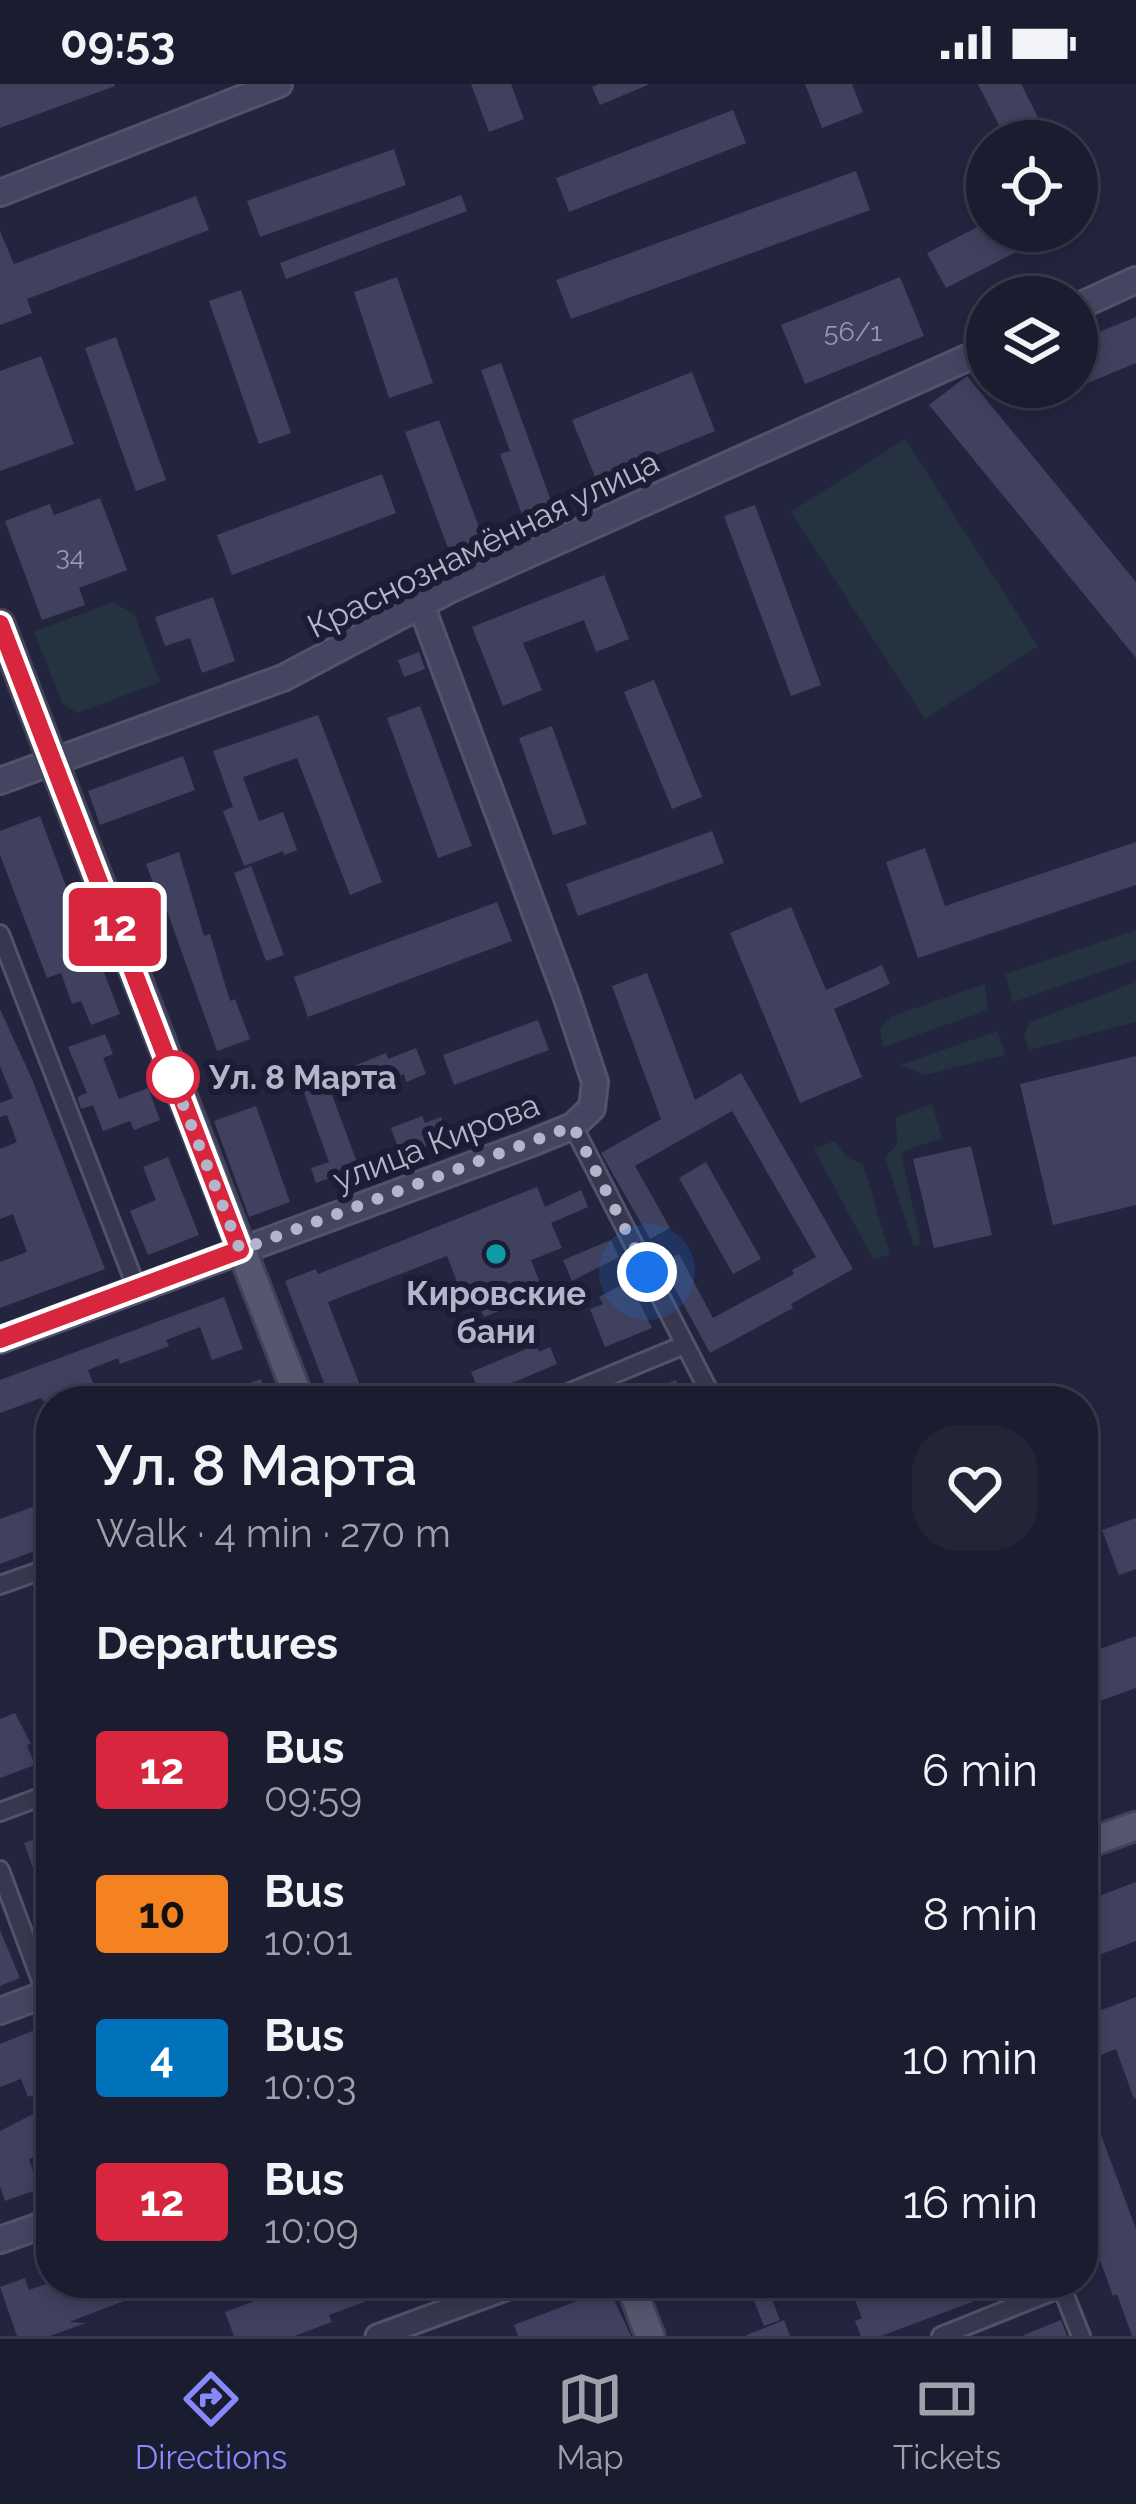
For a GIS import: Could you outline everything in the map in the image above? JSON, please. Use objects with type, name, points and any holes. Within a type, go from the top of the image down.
[{"type":"main road","points":[[0,193],[279,84]]},
{"type":"main road","points":[[1098,297],[1136,280]]},
{"type":"main road","name":"Краснознамённая улица","points":[[0,781],[284,678],[592,524],[966,358]]},
{"type":"main road","name":"улица Кирова","points":[[0,1340],[573,1126],[592,1108],[595,1082],[422,605]]},
{"type":"main road","points":[[0,624],[294,1386]]},
{"type":"main road","points":[[1098,1840],[1136,1826]]},
{"type":"main road","points":[[0,2012],[36,1998]]},
{"type":"main road","points":[[0,2240],[36,2227]]},
{"type":"main road","points":[[636,2298],[650,2336]]},
{"type":"street","points":[[0,934],[137,1289]]},
{"type":"street","points":[[573,1126],[706,1386]]},
{"type":"street","points":[[585,1386],[684,1345]]},
{"type":"street","points":[[0,1585],[36,1572]]},
{"type":"street","points":[[0,1812],[36,1799]]},
{"type":"street","points":[[0,1870],[36,1962]]},
{"type":"street","points":[[377,2336],[481,2298]]},
{"type":"street","points":[[941,2336],[1030,2298]]},
{"type":"street","points":[[1065,2298],[1081,2336]]},
{"type":"shaded area","points":[[905,439],[1038,646],[925,719],[791,512]]},
{"type":"shaded area","points":[[113,602],[134,614],[160,682],[77,713],[62,703],[34,632]]},
{"type":"shaded area","points":[[1136,930],[1136,960],[1013,1002],[1005,974]]},
{"type":"shaded area","points":[[1136,982],[1136,1022],[1029,1050],[1024,1035],[1030,1022]]},
{"type":"shaded area","points":[[985,984],[988,1010],[883,1047],[880,1028],[892,1016]]},
{"type":"shaded area","points":[[998,1031],[1005,1055],[925,1075],[900,1065]]},
{"type":"shaded area","points":[[932,1104],[942,1138],[901,1152],[921,1244],[914,1246],[885,1157],[897,1144],[896,1117]]},
{"type":"shaded area","points":[[835,1141],[846,1157],[863,1164],[890,1255],[873,1259],[814,1149]]},
{"type":"building","points":[[0,84],[114,84],[115,86],[0,128]]},
{"type":"building","points":[[471,84],[511,84],[524,119],[489,132]]},
{"type":"building","points":[[650,84],[600,105],[592,87]]},
{"type":"building","points":[[805,84],[852,84],[863,112],[822,128]]},
{"type":"building","points":[[978,84],[1021,84],[1039,120],[996,120]]},
{"type":"building","points":[[733,110],[746,143],[569,212],[556,178]]},
{"type":"building","points":[[394,149],[406,185],[260,237],[247,201]]},
{"type":"building","points":[[856,171],[870,210],[571,319],[556,280]]},
{"type":"building","points":[[461,195],[467,211],[286,279],[280,263]]},
{"type":"building","points":[[196,196],[209,230],[27,299],[32,313],[0,325],[0,231],[14,264]]},
{"type":"building","points":[[966,233],[966,252],[1016,252],[946,288],[927,253]]},
{"type":"building","points":[[397,277],[433,383],[389,398],[354,292]]},
{"type":"building","points":[[900,277],[924,336],[805,384],[781,325]]},
{"type":"building","points":[[241,290],[291,433],[259,444],[209,301]]},
{"type":"building","points":[[1136,317],[1136,363],[1098,379],[1098,332]]},
{"type":"building","points":[[116,337],[166,480],[136,491],[85,348]]},
{"type":"building","points":[[41,356],[74,444],[0,471],[0,371]]},
{"type":"building","points":[[501,363],[555,512],[525,523],[500,454],[510,451],[481,370]]},
{"type":"building","points":[[692,372],[715,431],[596,479],[572,420]]},
{"type":"building","points":[[966,377],[966,408],[993,408],[1136,582],[1136,658],[929,405]]},
{"type":"building","points":[[439,420],[483,538],[449,551],[405,432]]},
{"type":"building","points":[[382,474],[396,513],[232,575],[217,535]]},
{"type":"building","points":[[100,498],[127,570],[79,588],[85,605],[42,620],[5,521],[50,504],[54,515]]},
{"type":"building","points":[[755,505],[821,685],[791,696],[724,516]]},
{"type":"building","points":[[604,575],[629,639],[596,652],[584,620],[523,643],[542,690],[503,706],[472,627]]},
{"type":"building","points":[[213,597],[235,661],[202,673],[190,638],[165,646],[155,617]]},
{"type":"building","points":[[419,652],[425,669],[404,677],[398,660]]},
{"type":"building","points":[[654,680],[702,797],[672,809],[624,692]]},
{"type":"building","points":[[420,706],[472,846],[438,858],[387,718]]},
{"type":"building","points":[[318,715],[382,882],[350,895],[297,758],[243,777],[259,821],[283,812],[297,850],[244,866],[223,811],[233,807],[213,751]]},
{"type":"building","points":[[552,726],[587,824],[553,835],[519,738]]},
{"type":"building","points":[[183,756],[195,790],[100,825],[88,791]]},
{"type":"building","points":[[40,816],[98,972],[103,970],[120,1014],[91,1025],[81,1001],[72,1004],[61,973],[47,978],[0,855],[0,831]]},
{"type":"building","points":[[712,831],[724,863],[578,916],[566,884]]},
{"type":"building","points":[[1136,842],[1136,885],[918,958],[886,862],[925,848],[945,906]]},
{"type":"building","points":[[179,852],[204,936],[210,934],[230,1001],[235,999],[250,1039],[217,1051],[146,864]]},
{"type":"building","points":[[251,866],[284,955],[266,961],[234,873]]},
{"type":"building","points":[[497,902],[512,941],[308,1017],[294,977]]},
{"type":"building","points":[[791,907],[826,990],[882,965],[890,984],[834,1009],[862,1077],[800,1103],[730,933]]},
{"type":"building","points":[[647,973],[695,1100],[741,1073],[853,1269],[710,1353],[661,1263],[679,1254],[713,1318],[816,1257],[732,1111],[635,1166],[670,1228],[650,1239],[601,1153],[661,1119],[612,986]]},
{"type":"building","points":[[0,1009],[105,1269],[0,1308],[0,1262],[27,1252],[13,1214],[0,1219],[0,1149],[17,1142],[7,1115],[0,1117],[0,1103],[13,1098],[0,1066]]},
{"type":"building","points":[[538,1020],[549,1050],[454,1085],[443,1055]]},
{"type":"building","points":[[105,1034],[113,1054],[103,1058],[119,1099],[148,1088],[160,1120],[134,1130],[130,1121],[103,1131],[93,1105],[81,1109],[77,1097],[87,1093],[68,1047]]},
{"type":"building","points":[[416,1048],[426,1074],[406,1082],[404,1074],[382,1083],[378,1073],[331,1092],[359,1168],[316,1183],[311,1168],[329,1162],[302,1087],[386,1053],[388,1059]]},
{"type":"building","points":[[1136,1056],[1136,1205],[1053,1225],[1020,1084]]},
{"type":"building","points":[[256,1106],[290,1202],[249,1217],[214,1121]]},
{"type":"building","points":[[422,1116],[425,1123],[441,1117],[449,1137],[401,1156],[391,1128]]},
{"type":"building","points":[[971,1146],[992,1235],[934,1248],[913,1159]]},
{"type":"building","points":[[168,1157],[199,1235],[148,1255],[130,1211],[156,1200],[143,1167]]},
{"type":"building","points":[[706,1162],[761,1259],[733,1274],[679,1178]]},
{"type":"building","points":[[537,1187],[545,1207],[581,1190],[588,1207],[551,1223],[562,1248],[531,1260],[544,1293],[484,1317],[478,1303],[467,1308],[447,1256],[328,1302],[360,1386],[325,1386],[285,1281],[316,1269],[318,1274]]},
{"type":"building","points":[[611,1240],[619,1257],[572,1281],[563,1260]]},
{"type":"building","points":[[629,1281],[652,1328],[605,1347],[590,1309],[603,1304],[599,1297]]},
{"type":"building","points":[[224,1297],[243,1349],[212,1360],[200,1327],[166,1340],[169,1346],[88,1370],[94,1386],[36,1386],[36,1400],[0,1413],[0,1380]]},
{"type":"building","points":[[536,1345],[539,1352],[550,1347],[557,1364],[505,1386],[477,1386],[471,1372]]},
{"type":"building","points":[[36,1506],[36,1551],[0,1564],[0,1519]]},
{"type":"building","points":[[1136,1518],[1136,1569],[1119,1575],[1102,1530]]},
{"type":"building","points":[[1136,1636],[1136,1688],[1098,1702],[1098,1650]]},
{"type":"building","points":[[15,1713],[31,1744],[27,1745],[35,1765],[0,1778],[0,1719]]},
{"type":"building","points":[[36,1839],[36,1876],[24,1843]]},
{"type":"building","points":[[1136,1882],[1136,1941],[1098,1955],[1098,1896]]},
{"type":"building","points":[[0,1930],[20,1978],[0,1986]]},
{"type":"building","points":[[1136,1997],[1134,2099],[1116,2049],[1098,2056],[1098,2011]]},
{"type":"building","points":[[36,2029],[36,2094],[28,2097],[21,2079],[0,2087],[0,2044]]},
{"type":"building","points":[[36,2113],[36,2156],[29,2159],[36,2190],[5,2201],[0,2186],[0,2131]]},
{"type":"building","points":[[1098,2127],[1136,2229],[1136,2336],[1132,2336],[1117,2294],[1113,2296],[1098,2255]]},
{"type":"building","points":[[25,2278],[29,2290],[36,2288],[36,2298],[132,2298],[69,2322],[86,2323],[50,2336],[17,2336],[0,2287]]},
{"type":"building","points":[[262,2298],[375,2298],[329,2315],[332,2322],[294,2336],[234,2336],[225,2312]]},
{"type":"building","points":[[585,2298],[613,2298],[631,2336],[518,2336],[514,2325]]},
{"type":"building","points":[[772,2298],[780,2320],[764,2326],[754,2301]]},
{"type":"building","points":[[983,2298],[881,2336],[861,2336],[855,2321],[862,2318],[855,2301]]},
{"type":"building","points":[[784,2320],[790,2336],[747,2336],[747,2335]]},
{"type":"building","points":[[1061,2320],[1067,2336],[1024,2336],[1024,2335]]},
{"type":"bus line","name":"12","points":[[0,624],[240,1250],[0,1339]]},
{"type":"place","name":"Ул. 8 Марта","points":[[173,1077]]},
{"type":"place","name":"Кировские бани","points":[[496,1254]]},
{"type":"route","points":[[173,1077],[170,1071],[240,1250],[573,1126],[647,1272]]}]
